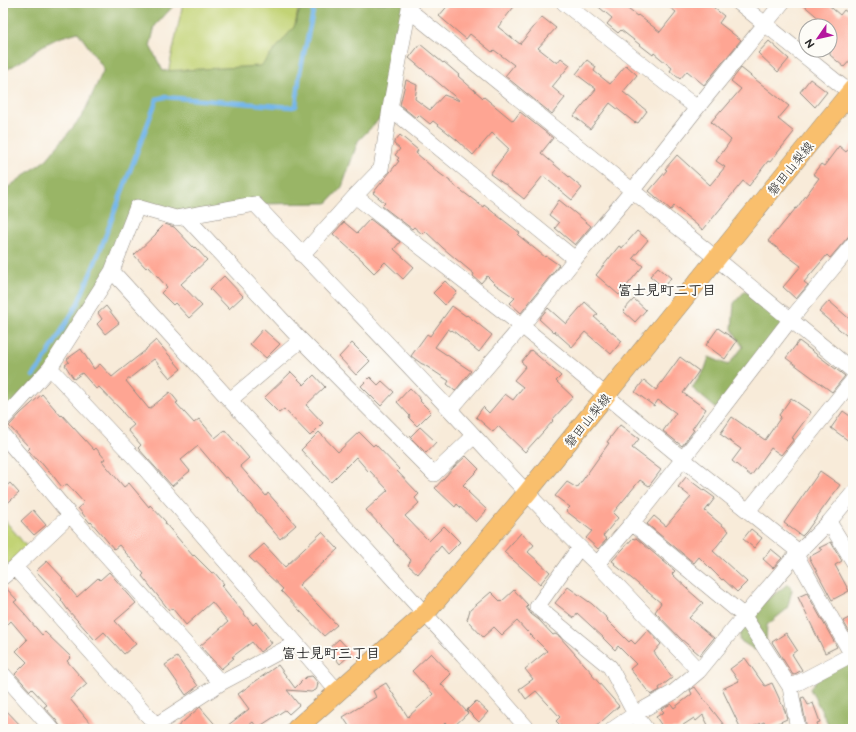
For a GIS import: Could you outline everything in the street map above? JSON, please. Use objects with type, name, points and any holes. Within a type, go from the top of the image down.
[{"type":"main road","name":"磐田山梨線","points":[[296,729],[424,614],[527,493],[852,92]]},
{"type":"street","points":[[564,3],[697,108]]},
{"type":"street","points":[[739,3],[852,92]]},
{"type":"street","points":[[450,410],[522,326],[782,3]]},
{"type":"street","points":[[302,255],[382,169],[390,108],[409,7],[632,191],[853,370]]},
{"type":"street","points":[[390,108],[575,259]]},
{"type":"street","points":[[356,196],[522,326],[748,511],[798,554],[853,655],[790,687]]},
{"type":"street","points":[[3,419],[50,368],[112,271],[137,207],[176,218],[255,204],[579,548],[597,564],[700,671]]},
{"type":"street","points":[[186,217],[302,340],[434,474],[474,436]]},
{"type":"street","points":[[597,564],[683,459],[790,320],[853,244]]},
{"type":"street","points":[[112,271],[424,614],[464,655],[523,727]]},
{"type":"street","points":[[230,400],[302,340]]},
{"type":"street","points":[[50,368],[146,470],[338,692]]},
{"type":"street","points":[[748,511],[853,380]]},
{"type":"street","points":[[3,435],[70,515],[222,683]]},
{"type":"street","points":[[613,729],[635,714],[674,692],[700,671],[744,616],[853,494]]},
{"type":"street","points":[[3,577],[16,567],[70,515]]},
{"type":"street","points":[[829,522],[853,561]]},
{"type":"street","points":[[632,523],[744,616],[790,687],[798,729]]},
{"type":"street","points":[[579,548],[537,607],[610,667],[635,714],[646,729]]},
{"type":"street","points":[[16,567],[154,727],[222,683],[296,643]]},
{"type":"street","points":[[3,674],[52,729]]},
{"type":"green space","points":[[3,3],[176,3],[155,26],[150,46],[163,71],[261,66],[294,27],[302,3],[406,3],[390,108],[358,141],[342,187],[327,203],[255,204],[177,217],[137,207],[117,257],[50,368],[3,420],[3,191],[47,159],[83,115],[104,69],[78,32],[58,38],[42,46],[3,72]]},
{"type":"green space","points":[[183,3],[299,3],[285,89],[165,87]]},
{"type":"green space","points":[[745,291],[788,322],[720,412],[692,388],[705,369],[709,357],[728,365],[743,347],[732,329],[734,303]]},
{"type":"green space","points":[[3,518],[31,552],[3,576]]},
{"type":"green space","points":[[788,584],[792,590],[787,609],[767,625],[766,641],[755,650],[739,640],[741,626],[761,604]]},
{"type":"green space","points":[[853,654],[853,729],[831,729],[810,689],[824,669]]},
{"type":"building","points":[[450,3],[517,3],[498,27],[520,44],[542,17],[556,28],[538,48],[557,63],[561,58],[570,65],[552,87],[565,98],[552,114],[505,76],[514,65],[494,50],[492,52],[470,34],[466,39],[439,16]]},
{"type":"building","points":[[594,3],[620,3],[660,32],[676,12],[664,3],[708,3],[724,16],[719,23],[741,40],[704,85],[687,71],[680,79],[670,71],[672,68],[654,53],[653,55],[621,30],[618,33],[607,24],[612,18]]},
{"type":"building","points":[[801,3],[826,3],[840,15],[844,10],[853,16],[853,57],[844,67],[834,58],[838,58],[838,18],[819,18]]},
{"type":"building","points":[[769,41],[789,59],[778,72],[758,53]]},
{"type":"building","points":[[420,44],[443,63],[444,62],[483,98],[484,97],[513,121],[520,112],[553,138],[541,153],[582,188],[572,200],[543,176],[524,199],[490,174],[509,149],[492,133],[473,155],[433,121],[430,124],[419,115],[416,118],[400,105],[406,80],[417,85],[415,99],[430,110],[444,95],[460,101],[409,58]]},
{"type":"building","points":[[587,60],[596,67],[594,71],[610,84],[626,65],[637,75],[623,92],[647,111],[638,123],[635,123],[610,103],[590,129],[574,116],[596,89],[576,74]]},
{"type":"building","points":[[741,68],[789,106],[778,119],[794,132],[770,162],[768,161],[749,186],[743,181],[703,230],[674,206],[671,210],[649,191],[667,170],[665,169],[677,155],[710,185],[725,167],[716,161],[731,140],[711,122],[741,89],[731,81]]},
{"type":"building","points":[[810,79],[827,92],[815,107],[800,92]]},
{"type":"building","points":[[400,135],[418,150],[416,153],[450,182],[483,207],[484,205],[520,233],[518,235],[545,257],[546,256],[559,265],[521,313],[510,303],[515,298],[495,284],[487,276],[481,283],[473,276],[474,274],[425,231],[422,234],[414,227],[412,229],[382,206],[385,203],[373,193],[399,161],[397,160],[399,158],[395,155],[400,149],[394,144],[394,142]]},
{"type":"building","points":[[853,143],[853,231],[830,258],[827,255],[804,282],[808,285],[796,299],[783,287],[801,266],[768,241],[796,209],[819,178],[813,174],[821,164],[824,166],[839,146],[846,152]]},
{"type":"building","points":[[559,200],[591,226],[575,245],[555,228],[559,223],[549,215]]},
{"type":"building","points":[[370,219],[400,242],[394,249],[414,267],[403,279],[385,262],[374,273],[333,234],[344,222],[357,233]]},
{"type":"building","points":[[165,224],[174,227],[207,260],[181,284],[202,306],[189,318],[175,303],[173,305],[161,293],[167,287],[148,266],[146,268],[134,255]]},
{"type":"building","points":[[637,231],[648,240],[633,258],[643,266],[619,295],[596,275],[619,246],[622,248]]},
{"type":"building","points":[[658,267],[671,278],[663,287],[650,276]]},
{"type":"building","points":[[224,276],[243,296],[229,309],[210,289]]},
{"type":"building","points":[[445,281],[457,292],[445,305],[433,293]]},
{"type":"building","points":[[634,299],[646,310],[635,322],[623,311]]},
{"type":"building","points":[[829,301],[853,322],[853,341],[819,312]]},
{"type":"building","points":[[585,302],[598,314],[594,317],[622,341],[611,354],[585,332],[572,347],[539,319],[548,308],[566,324]]},
{"type":"building","points":[[106,306],[119,323],[105,334],[97,324],[102,319],[98,313]]},
{"type":"building","points":[[452,306],[466,316],[467,315],[492,335],[479,352],[452,330],[451,331],[448,329],[435,347],[471,371],[455,391],[447,384],[449,381],[411,356],[427,334],[430,336]]},
{"type":"building","points":[[718,328],[737,341],[725,359],[706,345]]},
{"type":"building","points":[[263,329],[280,344],[266,358],[250,344]]},
{"type":"building","points":[[156,340],[181,369],[170,378],[154,359],[126,381],[149,409],[170,392],[178,402],[176,403],[194,423],[199,419],[215,438],[225,430],[249,458],[240,466],[266,496],[268,493],[296,525],[280,539],[227,477],[225,478],[198,446],[181,460],[190,471],[172,486],[138,448],[141,445],[128,430],[134,425],[123,412],[99,387],[96,389],[82,373],[74,379],[65,365],[69,362],[67,359],[81,349],[94,369],[100,364],[112,377],[146,350]]},
{"type":"building","points":[[799,341],[845,376],[832,392],[786,358]]},
{"type":"building","points":[[352,343],[370,361],[356,375],[339,357]]},
{"type":"building","points":[[531,350],[561,376],[556,381],[573,397],[525,452],[498,426],[493,432],[476,417],[483,407],[489,413],[505,394],[513,400],[523,387],[514,380],[526,366],[521,362]]},
{"type":"building","points":[[680,357],[699,371],[683,393],[706,409],[692,429],[694,430],[682,446],[663,431],[676,413],[658,400],[654,406],[635,392],[644,380],[656,390]]},
{"type":"building","points":[[291,372],[304,385],[314,375],[325,387],[306,405],[323,423],[310,436],[284,409],[279,413],[264,398]]},
{"type":"building","points":[[370,377],[378,385],[382,381],[394,392],[381,406],[361,386]]},
{"type":"building","points":[[410,388],[431,412],[417,426],[397,402]]},
{"type":"building","points":[[42,394],[94,450],[96,448],[105,459],[102,461],[124,487],[129,483],[149,507],[150,505],[166,522],[165,523],[193,556],[194,555],[212,573],[214,572],[224,584],[222,586],[253,625],[256,622],[272,643],[260,652],[252,642],[232,657],[234,658],[221,669],[200,646],[228,622],[212,602],[186,625],[172,608],[169,610],[142,576],[144,574],[119,545],[114,549],[91,522],[90,523],[78,508],[84,503],[67,484],[62,487],[39,460],[38,461],[28,450],[30,448],[9,426]]},
{"type":"building","points":[[791,398],[811,412],[792,438],[794,439],[781,455],[771,448],[751,476],[732,461],[741,449],[720,434],[732,417],[765,440],[781,417],[779,415]]},
{"type":"building","points":[[843,411],[853,418],[853,444],[831,428]]},
{"type":"building","points":[[620,425],[639,439],[632,448],[661,470],[649,486],[640,480],[613,513],[618,518],[603,536],[607,539],[598,549],[586,538],[592,531],[566,511],[570,507],[555,496],[567,482],[577,488]]},
{"type":"building","points":[[420,427],[436,442],[426,453],[410,437]]},
{"type":"building","points":[[319,432],[338,452],[359,432],[373,446],[375,444],[399,469],[397,471],[419,494],[415,498],[419,503],[405,516],[429,541],[444,526],[460,542],[448,554],[441,546],[418,574],[408,565],[411,560],[366,510],[388,490],[356,457],[331,482],[301,450]]},
{"type":"building","points":[[466,456],[479,469],[463,485],[469,491],[468,492],[487,510],[476,522],[457,504],[455,507],[435,488]]},
{"type":"building","points":[[820,471],[840,485],[802,536],[784,523]]},
{"type":"building","points":[[686,477],[715,498],[705,511],[729,531],[713,551],[747,582],[737,592],[723,579],[722,580],[699,557],[694,563],[647,524],[654,516],[666,526],[691,497],[678,487]]},
{"type":"building","points":[[10,483],[19,493],[3,507],[3,489]]},
{"type":"building","points":[[33,510],[46,525],[34,535],[21,521]]},
{"type":"building","points":[[751,529],[762,538],[754,548],[743,539]]},
{"type":"building","points":[[322,532],[338,549],[299,585],[337,625],[324,636],[281,591],[283,589],[249,557],[264,544],[285,567]]},
{"type":"building","points":[[521,533],[534,545],[528,552],[550,572],[540,584],[504,552]]},
{"type":"building","points":[[633,538],[636,538],[675,571],[672,574],[703,603],[689,618],[714,638],[700,655],[681,639],[655,612],[661,603],[612,561]]},
{"type":"building","points":[[831,542],[842,561],[835,565],[849,591],[832,600],[809,557],[822,550],[819,548]]},
{"type":"building","points":[[771,549],[782,558],[773,568],[763,559]]},
{"type":"building","points":[[47,561],[63,578],[62,579],[77,597],[98,578],[100,580],[109,572],[136,603],[115,621],[136,644],[124,654],[104,632],[95,640],[68,610],[61,600],[62,599],[36,571]]},
{"type":"building","points":[[3,586],[17,600],[14,602],[42,635],[45,632],[71,657],[67,661],[87,684],[70,699],[95,729],[62,729],[44,707],[47,705],[32,689],[30,691],[15,674],[27,662],[16,651],[27,640],[11,621],[3,629]]},
{"type":"building","points":[[568,587],[592,604],[629,642],[631,640],[635,644],[648,630],[661,644],[654,652],[672,678],[659,688],[660,690],[651,695],[630,669],[636,664],[618,646],[615,650],[577,613],[574,618],[555,603]]},
{"type":"building","points":[[514,590],[528,605],[526,607],[531,614],[553,635],[555,634],[559,636],[619,706],[593,729],[564,729],[556,721],[560,717],[536,691],[526,699],[519,689],[533,679],[525,669],[547,651],[517,621],[502,635],[494,627],[483,637],[467,620],[470,610],[491,592],[501,602]]},
{"type":"building","points":[[807,593],[837,647],[825,653],[798,597]]},
{"type":"building","points":[[853,616],[853,638],[843,621]]},
{"type":"building","points":[[786,633],[797,650],[792,654],[802,670],[793,675],[772,642]]},
{"type":"building","points":[[339,639],[352,653],[340,664],[328,649]]},
{"type":"building","points":[[431,653],[451,674],[441,684],[468,713],[451,729],[445,723],[439,729],[351,729],[343,717],[376,697],[373,691],[386,683],[408,717],[433,694],[412,671]]},
{"type":"building","points":[[177,657],[198,686],[186,695],[165,665]]},
{"type":"building","points":[[745,658],[765,686],[772,683],[785,711],[787,719],[767,728],[764,722],[748,729],[741,729],[722,689],[739,681],[730,669]]},
{"type":"building","points":[[278,665],[295,688],[306,677],[312,676],[318,683],[316,690],[311,692],[287,690],[299,705],[289,714],[285,710],[257,728],[253,722],[244,729],[223,729],[249,709],[238,694]]},
{"type":"building","points":[[695,687],[727,729],[710,729],[703,715],[696,721],[694,718],[677,729],[664,729],[656,717],[664,712],[661,709],[671,704],[674,708],[692,694],[690,690]]},
{"type":"building","points":[[804,697],[808,705],[813,703],[820,722],[817,723],[819,729],[807,729],[801,698]]},
{"type":"building","points":[[476,701],[488,712],[479,722],[467,710]]},
{"type":"building","points":[[3,707],[24,729],[3,729]]},
{"type":"building","points":[[200,707],[219,729],[175,729]]},
{"type":"waterway","points":[[33,376],[42,364],[78,303],[99,253],[157,99],[164,97],[292,107],[296,106],[300,72],[315,3]]},
{"type":"district","name":"富士見町二丁目","points":[[667,290]]},
{"type":"district","name":"富士見町三丁目","points":[[331,653]]}]
